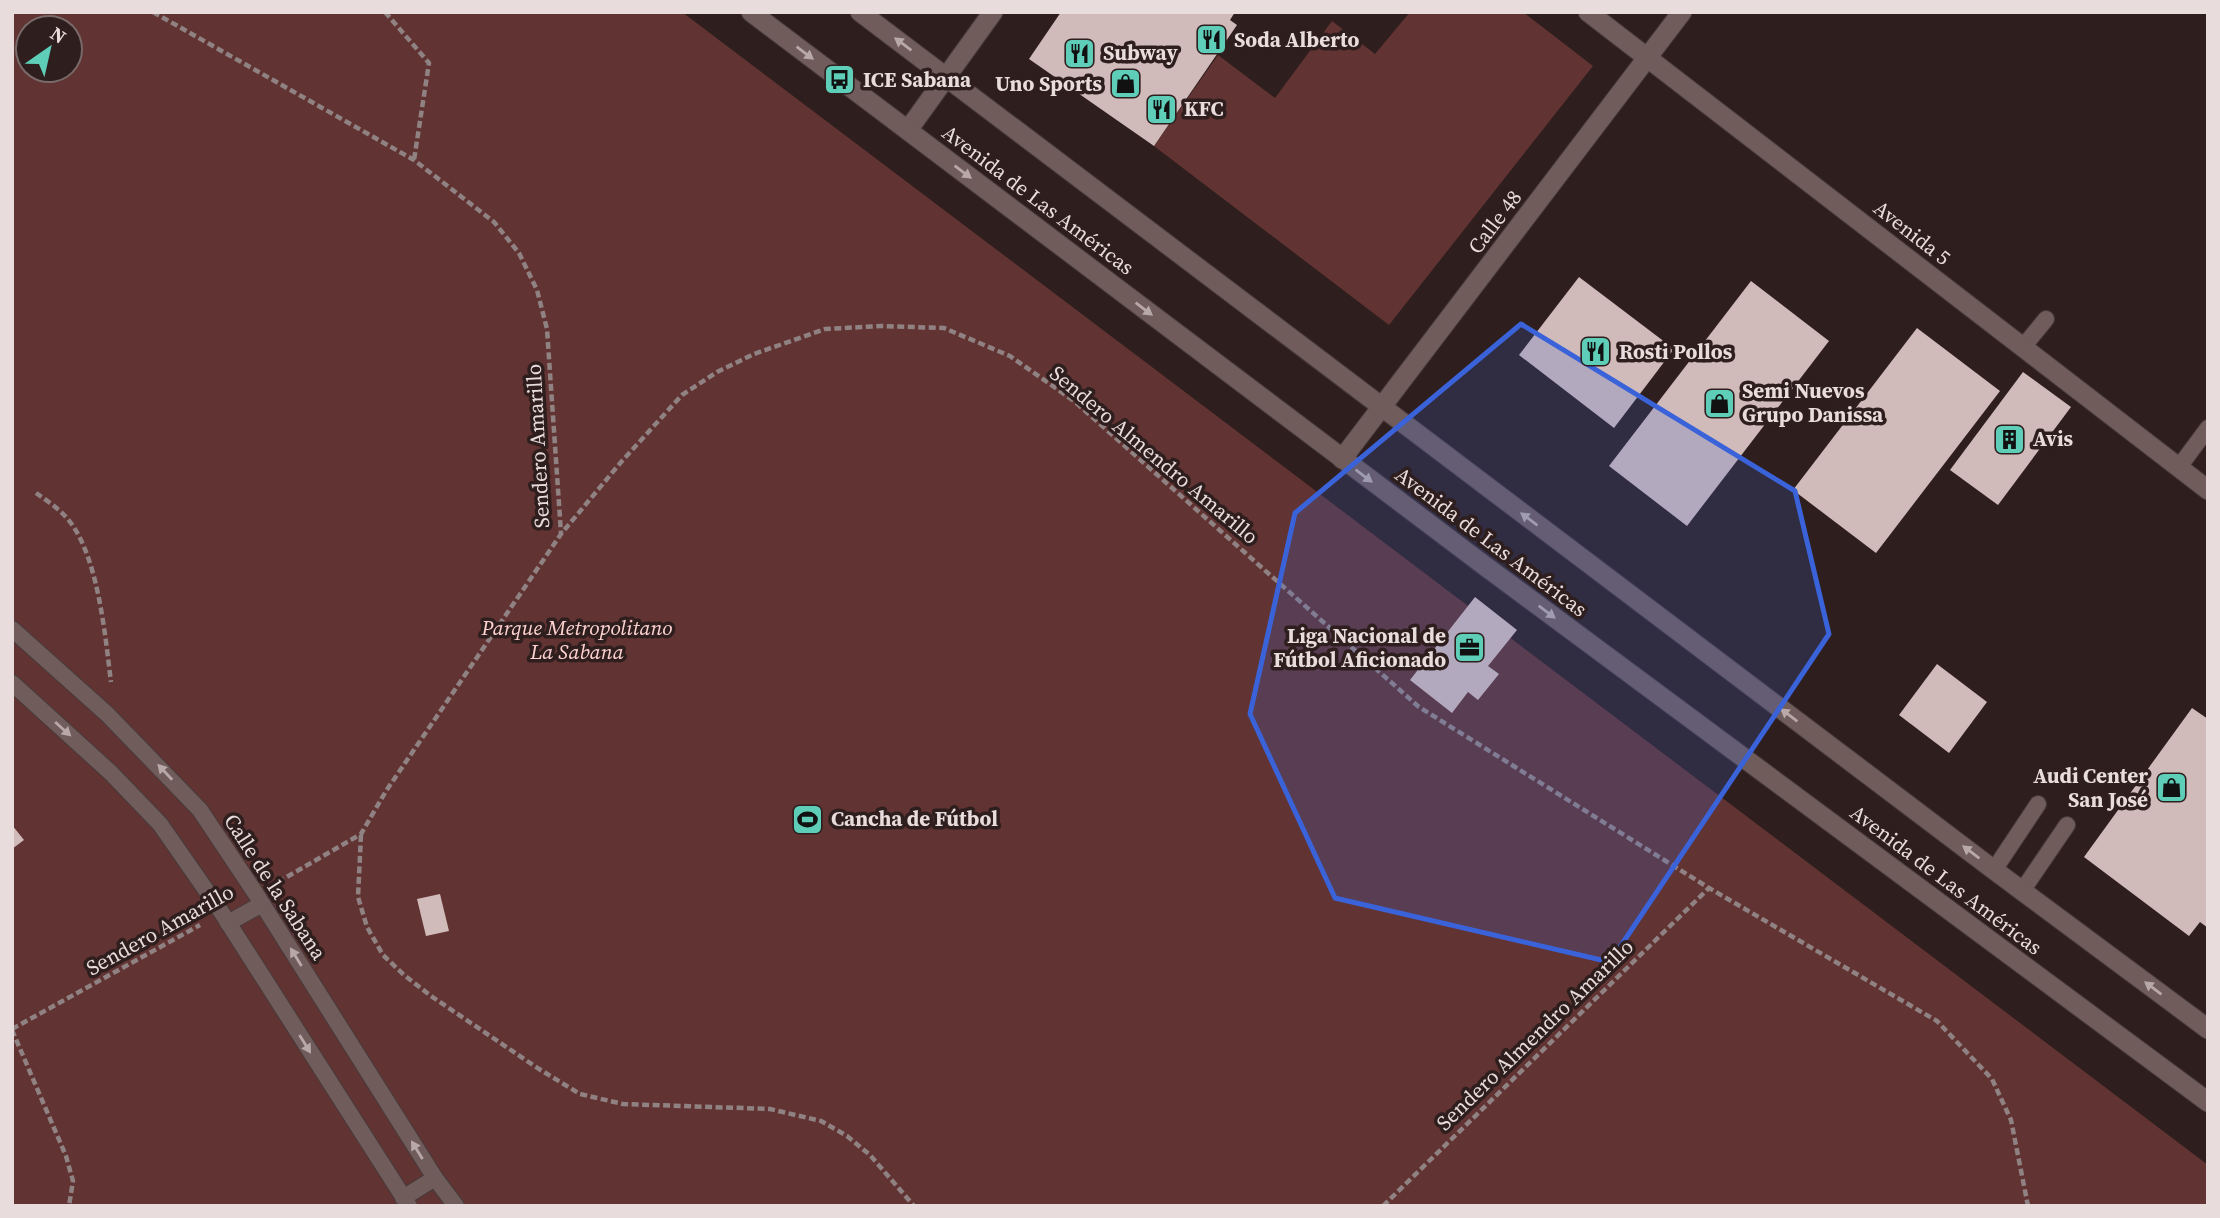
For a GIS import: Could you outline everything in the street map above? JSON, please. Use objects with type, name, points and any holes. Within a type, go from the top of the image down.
[{"type":"main road","name":"Avenida de Las Américas","points":[[751,12],[1342,459],[2208,1102]]},
{"type":"main road","name":"Avenida de Las Américas","points":[[860,12],[1993,870],[2208,1029]]},
{"type":"main road","points":[[908,130],[993,12]]},
{"type":"main road","name":"Avenida 5","points":[[1588,12],[2208,490]]},
{"type":"main road","name":"Calle 48","points":[[1342,459],[1682,12]]},
{"type":"lane","points":[[2023,347],[2046,319]]},
{"type":"lane","points":[[2179,467],[2208,428]]},
{"type":"lane","name":"Calle de la Sabana","points":[[12,629],[107,714],[200,810],[435,1178],[456,1206]]},
{"type":"lane","points":[[12,683],[111,773],[160,824],[225,918],[406,1202],[435,1178]]},
{"type":"lane","points":[[1993,870],[2038,804]]},
{"type":"lane","points":[[2022,891],[2067,825]]},
{"type":"lane","points":[[225,918],[259,899]]},
{"type":"path","name":"Sendero Amarillo","points":[[153,12],[414,160],[494,222],[519,253],[537,290],[547,329],[561,534],[386,791],[361,834],[259,899]]},
{"type":"path","points":[[385,12],[429,63],[414,160]]},
{"type":"path","name":"Sendero Almendro Amarillo","points":[[561,534],[682,395],[717,372],[754,354],[825,329],[882,326],[944,328],[1010,356],[1074,401],[1419,707],[1709,888],[1937,1021],[1992,1079],[2011,1120],[2028,1206]]},
{"type":"path","points":[[36,493],[66,517],[82,542],[100,599],[112,685],[107,714]]},
{"type":"path","points":[[361,834],[358,897],[367,927],[383,955],[431,996],[539,1069],[580,1094],[622,1104],[770,1109],[821,1121],[847,1136],[870,1155],[914,1206]]},
{"type":"path","name":"Sendero Almendro Amarillo","points":[[1383,1206],[1709,888]]},
{"type":"path","name":"Sendero Amarillo","points":[[12,1030],[225,918]]},
{"type":"path","points":[[12,1030],[66,1156],[73,1181],[69,1206]]},
{"type":"highlighted area","points":[[1521,324],[1795,491],[1829,634],[1610,962],[1335,898],[1250,714],[1295,513]]},
{"type":"green space","name":"Parque Metropolitano La Sabana","points":[[12,12],[682,12],[2208,1165],[2208,1206],[12,1206]]},
{"type":"green space","points":[[1410,12],[1523,12],[1593,66],[1389,325],[1154,146],[1218,55],[1275,98],[1332,21],[1375,54]]},
{"type":"building","points":[[1061,12],[1235,12],[1230,20],[1237,25],[1154,146],[1029,59]]},
{"type":"building","name":"Rosti Pollos","points":[[1579,277],[1674,349],[1614,428],[1519,355]]},
{"type":"building","name":"Semi Nuevos Grupo Danissa","points":[[1751,281],[1829,341],[1687,526],[1609,466]]},
{"type":"building","name":"Semi Nuevos Grupo Danissa","points":[[1917,328],[2000,391],[1876,553],[1793,490]]},
{"type":"building","name":"Avis","points":[[2023,372],[2071,407],[1998,505],[1950,470]]},
{"type":"building","name":"Liga Nacional de Fútbol Aficionado","points":[[1475,597],[1517,630],[1488,666],[1499,674],[1478,700],[1468,692],[1452,713],[1410,680]]},
{"type":"building","points":[[1937,664],[1987,702],[1949,753],[1899,715]]},
{"type":"building","name":"Audi Center San José","points":[[2192,708],[2208,719],[2208,928],[2200,922],[2189,936],[2084,857]]},
{"type":"building","points":[[12,825],[24,840],[12,849]]},
{"type":"building","points":[[440,894],[449,931],[426,936],[417,899]]},
{"type":"place","name":"Soda Alberto","points":[[1211,40]]},
{"type":"place","name":"Subway","points":[[1080,53]]},
{"type":"place","name":"ICE Sabana","points":[[840,80]]},
{"type":"place","name":"Uno Sports","points":[[1125,84]]},
{"type":"place","name":"KFC","points":[[1161,109]]},
{"type":"place","name":"Rosti Pollos","points":[[1596,352]]},
{"type":"place","name":"Semi Nuevos Grupo Danissa","points":[[1719,403]]},
{"type":"place","name":"Avis","points":[[2010,439]]},
{"type":"place","name":"Liga Nacional de Fútbol Aficionado","points":[[1469,648]]},
{"type":"place","name":"Audi Center San José","points":[[2171,788]]},
{"type":"place","name":"Cancha de Fútbol","points":[[808,819]]}]
